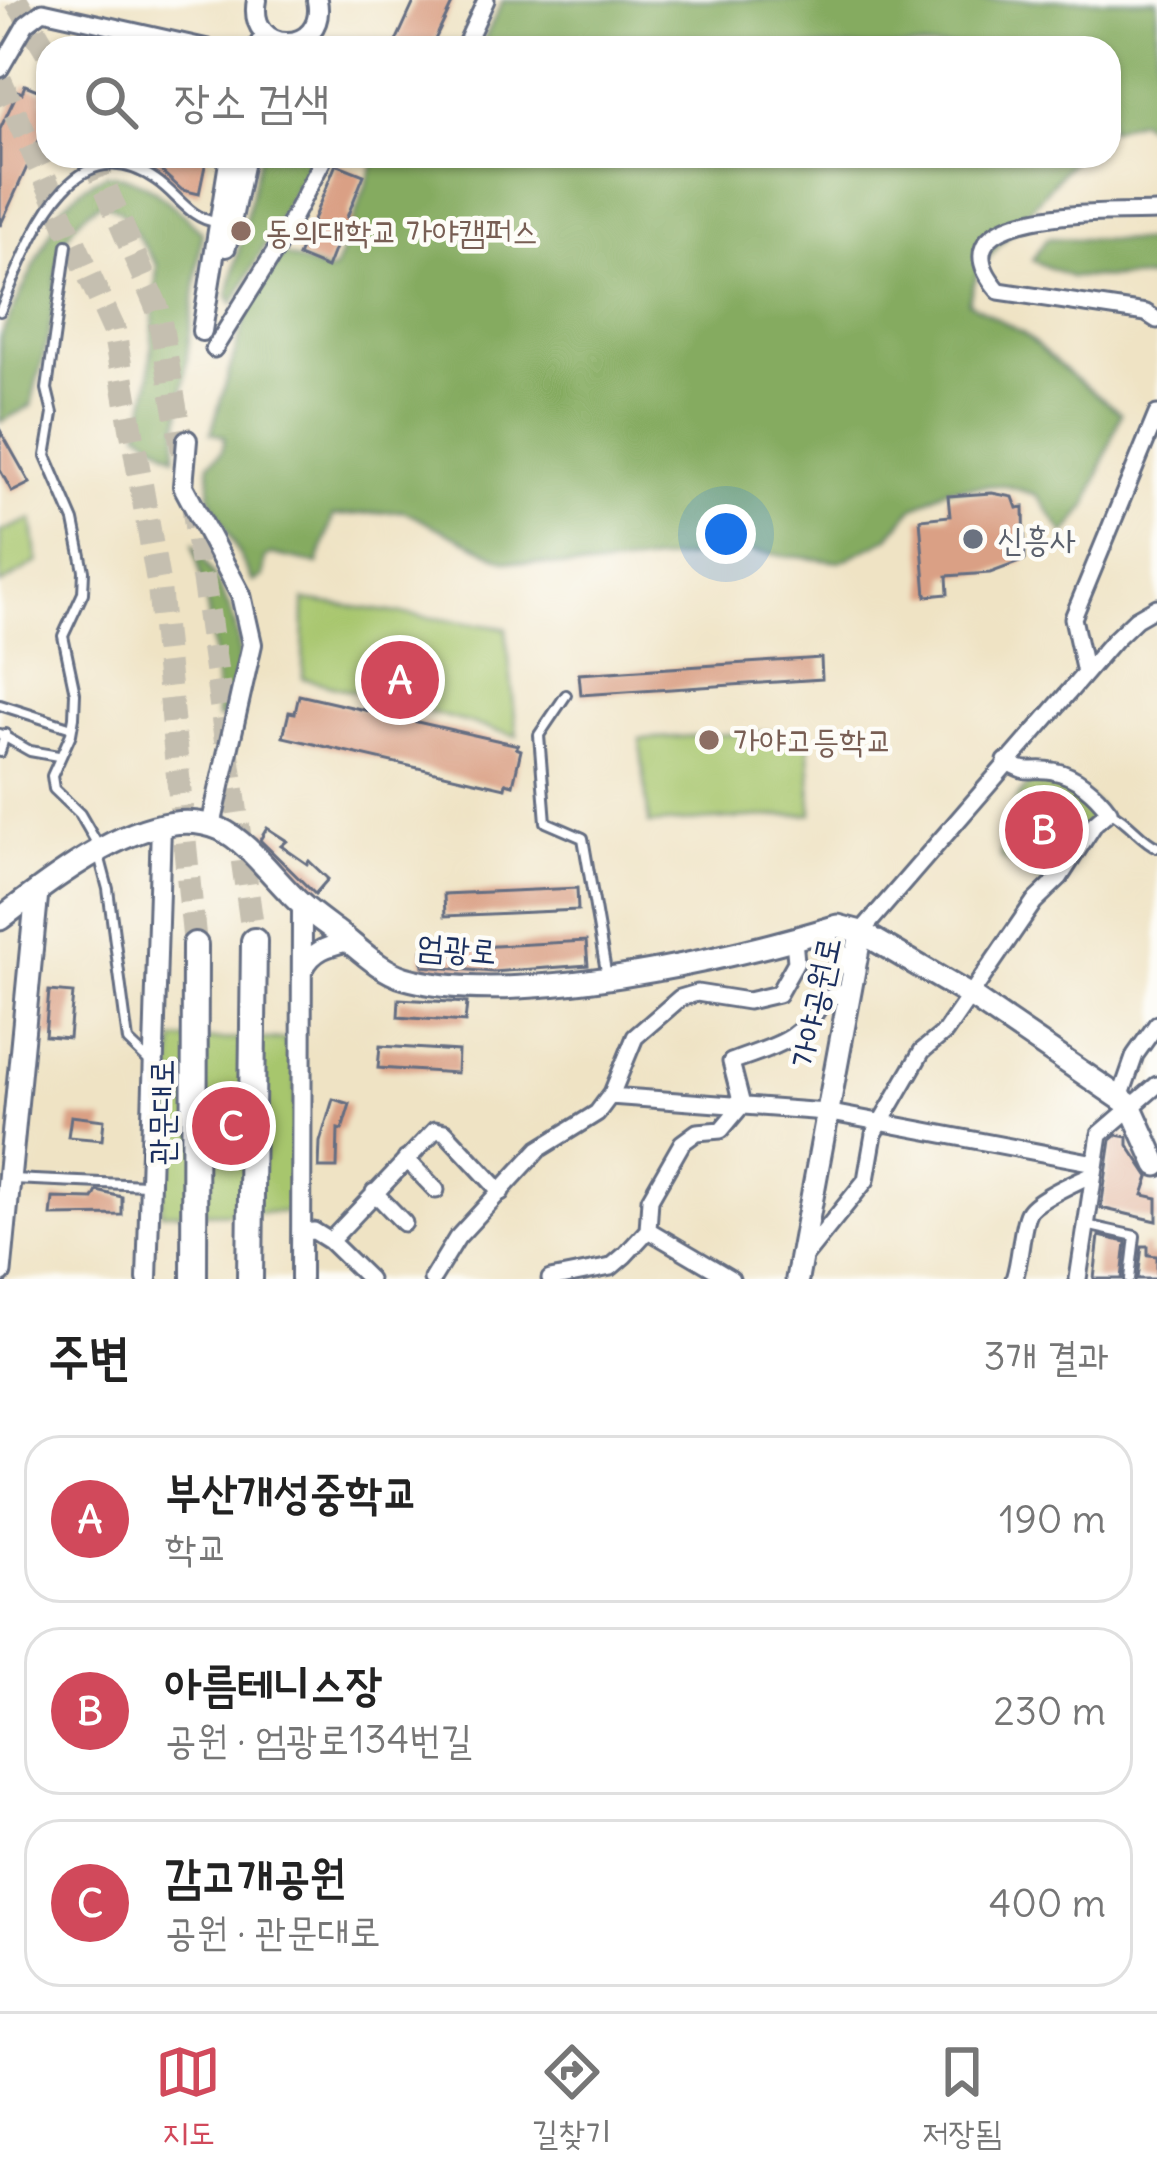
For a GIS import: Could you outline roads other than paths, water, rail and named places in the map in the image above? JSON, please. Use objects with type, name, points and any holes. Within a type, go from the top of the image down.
[{"type":"highway","points":[[250,1279],[254,941]]},
{"type":"highway","name":"관문대로","points":[[194,1279],[195,945]]},
{"type":"main road","points":[[0,919],[98,850],[161,825],[217,826]]},
{"type":"main road","name":"엄광로","points":[[217,826],[302,905],[399,977],[444,986],[607,978],[838,926],[861,932]]},
{"type":"main road","points":[[0,1273],[11,1114],[37,892]]},
{"type":"main road","points":[[861,932],[969,995],[1125,1101],[1157,1165]]},
{"type":"main road","name":"가야공원로","points":[[798,1270],[861,932]]},
{"type":"main road","points":[[802,936],[826,941],[852,968]]},
{"type":"street","points":[[257,0],[259,36]]},
{"type":"street","points":[[305,36],[314,28],[320,9],[317,0]]},
{"type":"street","points":[[470,36],[486,0]]},
{"type":"street","points":[[0,69],[26,24],[43,11],[154,36]]},
{"type":"street","points":[[210,336],[229,168]]},
{"type":"street","points":[[224,222],[240,168]]},
{"type":"street","points":[[210,336],[276,250],[319,168]]},
{"type":"street","points":[[1157,212],[1025,220],[991,236],[984,251],[987,278],[999,291],[1146,314],[1157,320]]},
{"type":"street","points":[[1085,673],[1073,618],[1157,414]]},
{"type":"street","points":[[160,862],[170,840],[217,826],[252,644],[241,595],[183,486],[192,441]]},
{"type":"street","name":"가야공원로","points":[[861,932],[1085,673],[1136,619],[1157,607]]},
{"type":"street","points":[[798,1270],[866,1180],[880,1122],[922,1051],[945,1032],[1034,902],[1060,877],[1095,823],[1109,811],[1096,794],[1066,775],[1050,770],[1024,772],[1006,761]]},
{"type":"street","points":[[148,1279],[161,825]]},
{"type":"street","points":[[301,1279],[302,905]]},
{"type":"street","points":[[432,1279],[457,1238],[539,1149],[597,1113],[610,1096],[635,1037],[680,998],[698,993],[748,1000],[778,994],[796,962],[802,936]]},
{"type":"street","points":[[304,968],[324,947],[349,941]]},
{"type":"street","points":[[741,1106],[730,1062],[789,1040],[809,1026],[823,1000],[848,991]]},
{"type":"street","points":[[1078,1279],[1100,1134],[1125,1101],[1135,1054],[1157,1024]]},
{"type":"street","points":[[1125,1101],[1157,1085]]},
{"type":"street","points":[[610,1096],[826,1112],[1095,1168]]},
{"type":"street","points":[[550,1279],[610,1267],[648,1230],[650,1199],[682,1143],[697,1132],[722,1130],[741,1106]]},
{"type":"street","points":[[330,1241],[406,1159],[440,1130],[501,1192]]},
{"type":"street","points":[[406,1159],[436,1190]]},
{"type":"street","points":[[1014,1279],[1022,1258],[1027,1214],[1095,1168]]},
{"type":"street","points":[[374,1192],[404,1222]]},
{"type":"street","points":[[648,1230],[723,1275]]},
{"type":"street","points":[[302,1232],[314,1231],[330,1241],[369,1279]]},
{"type":"street","points":[[0,1273],[8,1279]]},
{"type":"lane","points":[[0,310],[46,211],[64,189],[97,168]]},
{"type":"lane","points":[[132,168],[199,217],[224,222]]},
{"type":"lane","points":[[68,245],[47,389],[53,414],[46,456],[74,521],[84,571],[82,593],[63,636],[75,693],[72,728],[52,776],[55,789],[89,826],[98,850],[108,890],[128,1041],[156,1069]]},
{"type":"lane","points":[[566,695],[539,735],[546,822],[583,838],[607,978]]},
{"type":"lane","points":[[0,705],[72,728]]},
{"type":"lane","points":[[0,752],[2,734],[30,751],[58,756]]},
{"type":"lane","points":[[1109,811],[1133,824],[1147,843],[1157,847]]},
{"type":"lane","points":[[10,1179],[151,1185]]},
{"type":"lane","points":[[1086,1225],[1136,1236],[1130,1279]]},
{"type":"tunnel","points":[[16,0],[38,36]]},
{"type":"tunnel","points":[[0,80],[36,159]]},
{"type":"tunnel","points":[[40,168],[114,330],[159,587],[195,945]]},
{"type":"tunnel","points":[[97,168],[158,310],[185,464]]},
{"type":"tunnel","points":[[193,504],[254,941]]},
{"type":"place","name":"동의대학교 가야캠퍼스","points":[[241,231]]},
{"type":"place","name":"신흥사","points":[[973,539]]},
{"type":"place","name":"부산개성중학교","points":[[400,680]]},
{"type":"place","name":"가야고등학교","points":[[709,740]]},
{"type":"place","name":"아름테니스장","points":[[1044,830]]},
{"type":"place","name":"감고개공원","points":[[231,1126]]}]
